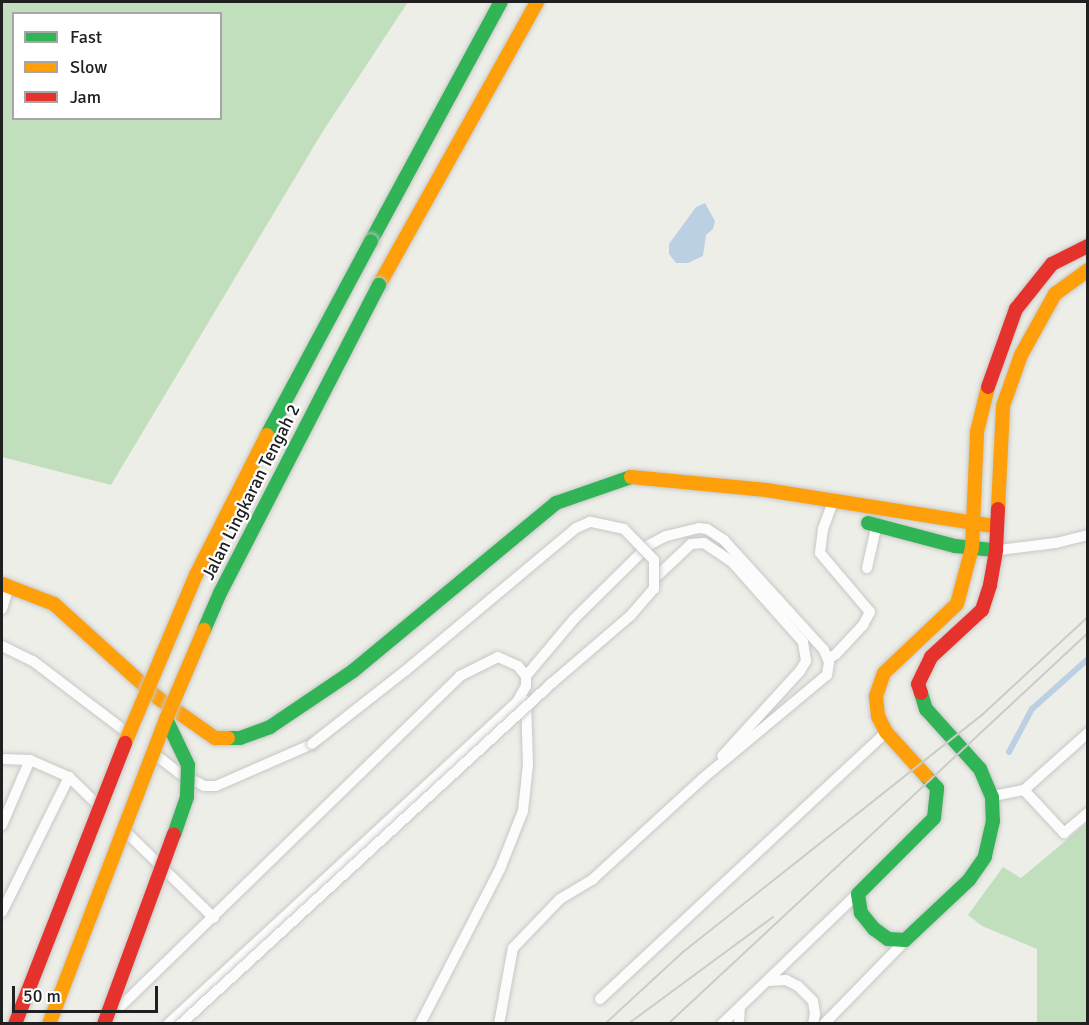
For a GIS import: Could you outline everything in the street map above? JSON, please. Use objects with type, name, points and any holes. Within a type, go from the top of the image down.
[{"type":"main road","name":"Jalan Lingkaran Tengah 2","points":[[15,1023],[122,750],[196,575],[290,387],[501,2]]},
{"type":"main road","name":"Jalan Lingkaran Tengah 2","points":[[49,1023],[166,719],[220,593],[379,285],[537,2]]},
{"type":"main road","points":[[516,39],[545,2]]},
{"type":"main road","points":[[1088,246],[1052,264],[1016,309],[983,400],[977,432],[972,548],[957,604],[884,673],[876,696],[878,716],[886,732],[936,788],[937,801],[934,818],[858,894],[861,913],[874,929],[888,939],[905,940],[969,880],[985,857],[993,821],[992,797],[980,769],[926,709],[918,684],[931,657],[982,610],[990,585],[996,550],[1003,406],[1021,355],[1055,294],[1088,270]]},
{"type":"main road","points":[[5,585],[54,604],[87,631],[158,698],[214,738],[240,738],[270,727],[353,671],[556,503],[627,477],[766,489],[832,506],[880,507],[997,527]]},
{"type":"main road","points":[[832,506],[853,519],[876,526],[972,548],[996,550]]},
{"type":"main road","points":[[103,1023],[188,797],[188,765],[166,719]]},
{"type":"lane","points":[[1052,264],[1066,285]]},
{"type":"lane","points":[[828,659],[836,654],[863,625],[870,612],[819,550],[832,506]]},
{"type":"lane","points":[[867,568],[880,507]]},
{"type":"lane","points":[[2,646],[33,661],[179,773],[204,786],[216,786],[235,780],[312,744],[405,671],[576,528],[590,522],[624,529],[654,560],[656,577],[654,589],[631,615],[552,683],[181,1023]]},
{"type":"lane","points":[[168,1023],[517,702],[526,681],[574,619],[649,545],[666,536],[699,528],[707,529],[724,540],[824,650],[828,659],[827,675],[702,779],[593,879],[560,899],[513,948],[499,1023]]},
{"type":"lane","points":[[996,550],[1056,543],[1088,535]]},
{"type":"lane","points":[[656,577],[691,544],[704,543],[711,546],[732,562],[803,642],[806,652],[806,661],[793,679],[702,779]]},
{"type":"lane","points":[[2,609],[5,585]]},
{"type":"lane","points":[[103,1023],[214,918],[460,676],[498,657],[518,666],[526,681],[528,764],[523,811],[500,869],[420,1023]]},
{"type":"lane","points":[[600,999],[886,732]]},
{"type":"lane","points":[[992,797],[1024,790],[1088,733]]},
{"type":"lane","points":[[2,759],[30,760],[69,777],[214,918]]},
{"type":"lane","points":[[2,825],[30,760]]},
{"type":"lane","points":[[2,912],[69,777]]},
{"type":"lane","points":[[1024,790],[1064,833],[1088,813]]},
{"type":"lane","points":[[722,1023],[858,894]]},
{"type":"lane","points":[[826,1022],[905,940]]},
{"type":"lane","points":[[767,981],[786,980],[798,986],[813,1002],[815,1014],[813,1023]]},
{"type":"lane","points":[[739,1023],[740,1007]]},
{"type":"green space","points":[[2,2],[408,2],[323,131],[111,485],[2,457]]},
{"type":"green space","points":[[1087,823],[1087,1023],[1037,1023],[1037,949],[982,926],[968,915],[1003,867],[1021,878]]},
{"type":"water","points":[[705,203],[715,221],[713,229],[706,235],[703,256],[688,263],[676,263],[669,254],[669,244],[696,207]]},
{"type":"waterway","points":[[1009,752],[1032,709],[1088,659]]},
{"type":"tram line","points":[[605,1024],[683,952],[982,715],[1088,617]]},
{"type":"tram line","points":[[668,1024],[1088,633]]},
{"type":"tram line","points":[[628,1024],[773,917]]},
{"type":"traffic: fast","points":[[371,241],[501,2]]},
{"type":"traffic: fast","points":[[267,435],[371,241]]},
{"type":"traffic: fast","points":[[204,630],[220,593],[379,285]]},
{"type":"traffic: fast","points":[[228,738],[240,738],[270,727],[353,671],[556,503],[631,477]]},
{"type":"traffic: fast","points":[[868,523],[955,546],[992,550]]},
{"type":"traffic: fast","points":[[921,693],[926,709],[980,769],[992,797],[993,821],[985,857],[969,880],[905,940],[888,939],[874,929],[861,913],[858,894],[934,818],[937,788],[926,776]]},
{"type":"traffic: fast","points":[[166,719],[188,765],[187,797],[174,834]]},
{"type":"traffic: slow","points":[[379,285],[537,2]]},
{"type":"traffic: slow","points":[[998,509],[1003,406],[1021,355],[1055,294],[1088,270]]},
{"type":"traffic: slow","points":[[926,776],[886,732],[878,716],[876,696],[884,673],[957,604],[972,548],[977,432],[988,387]]},
{"type":"traffic: slow","points":[[125,743],[196,575],[267,435]]},
{"type":"traffic: slow","points":[[631,477],[766,490],[993,526]]},
{"type":"traffic: slow","points":[[2,584],[54,604],[158,698],[215,738],[228,738]]},
{"type":"traffic: slow","points":[[49,1024],[166,719],[204,630]]},
{"type":"traffic: jam","points":[[988,387],[1016,309],[1052,264],[1088,246]]},
{"type":"traffic: jam","points":[[921,693],[918,684],[931,657],[982,610],[990,585],[996,550],[998,509]]},
{"type":"traffic: jam","points":[[15,1024],[125,743]]},
{"type":"traffic: jam","points":[[104,1024],[174,834]]}]
